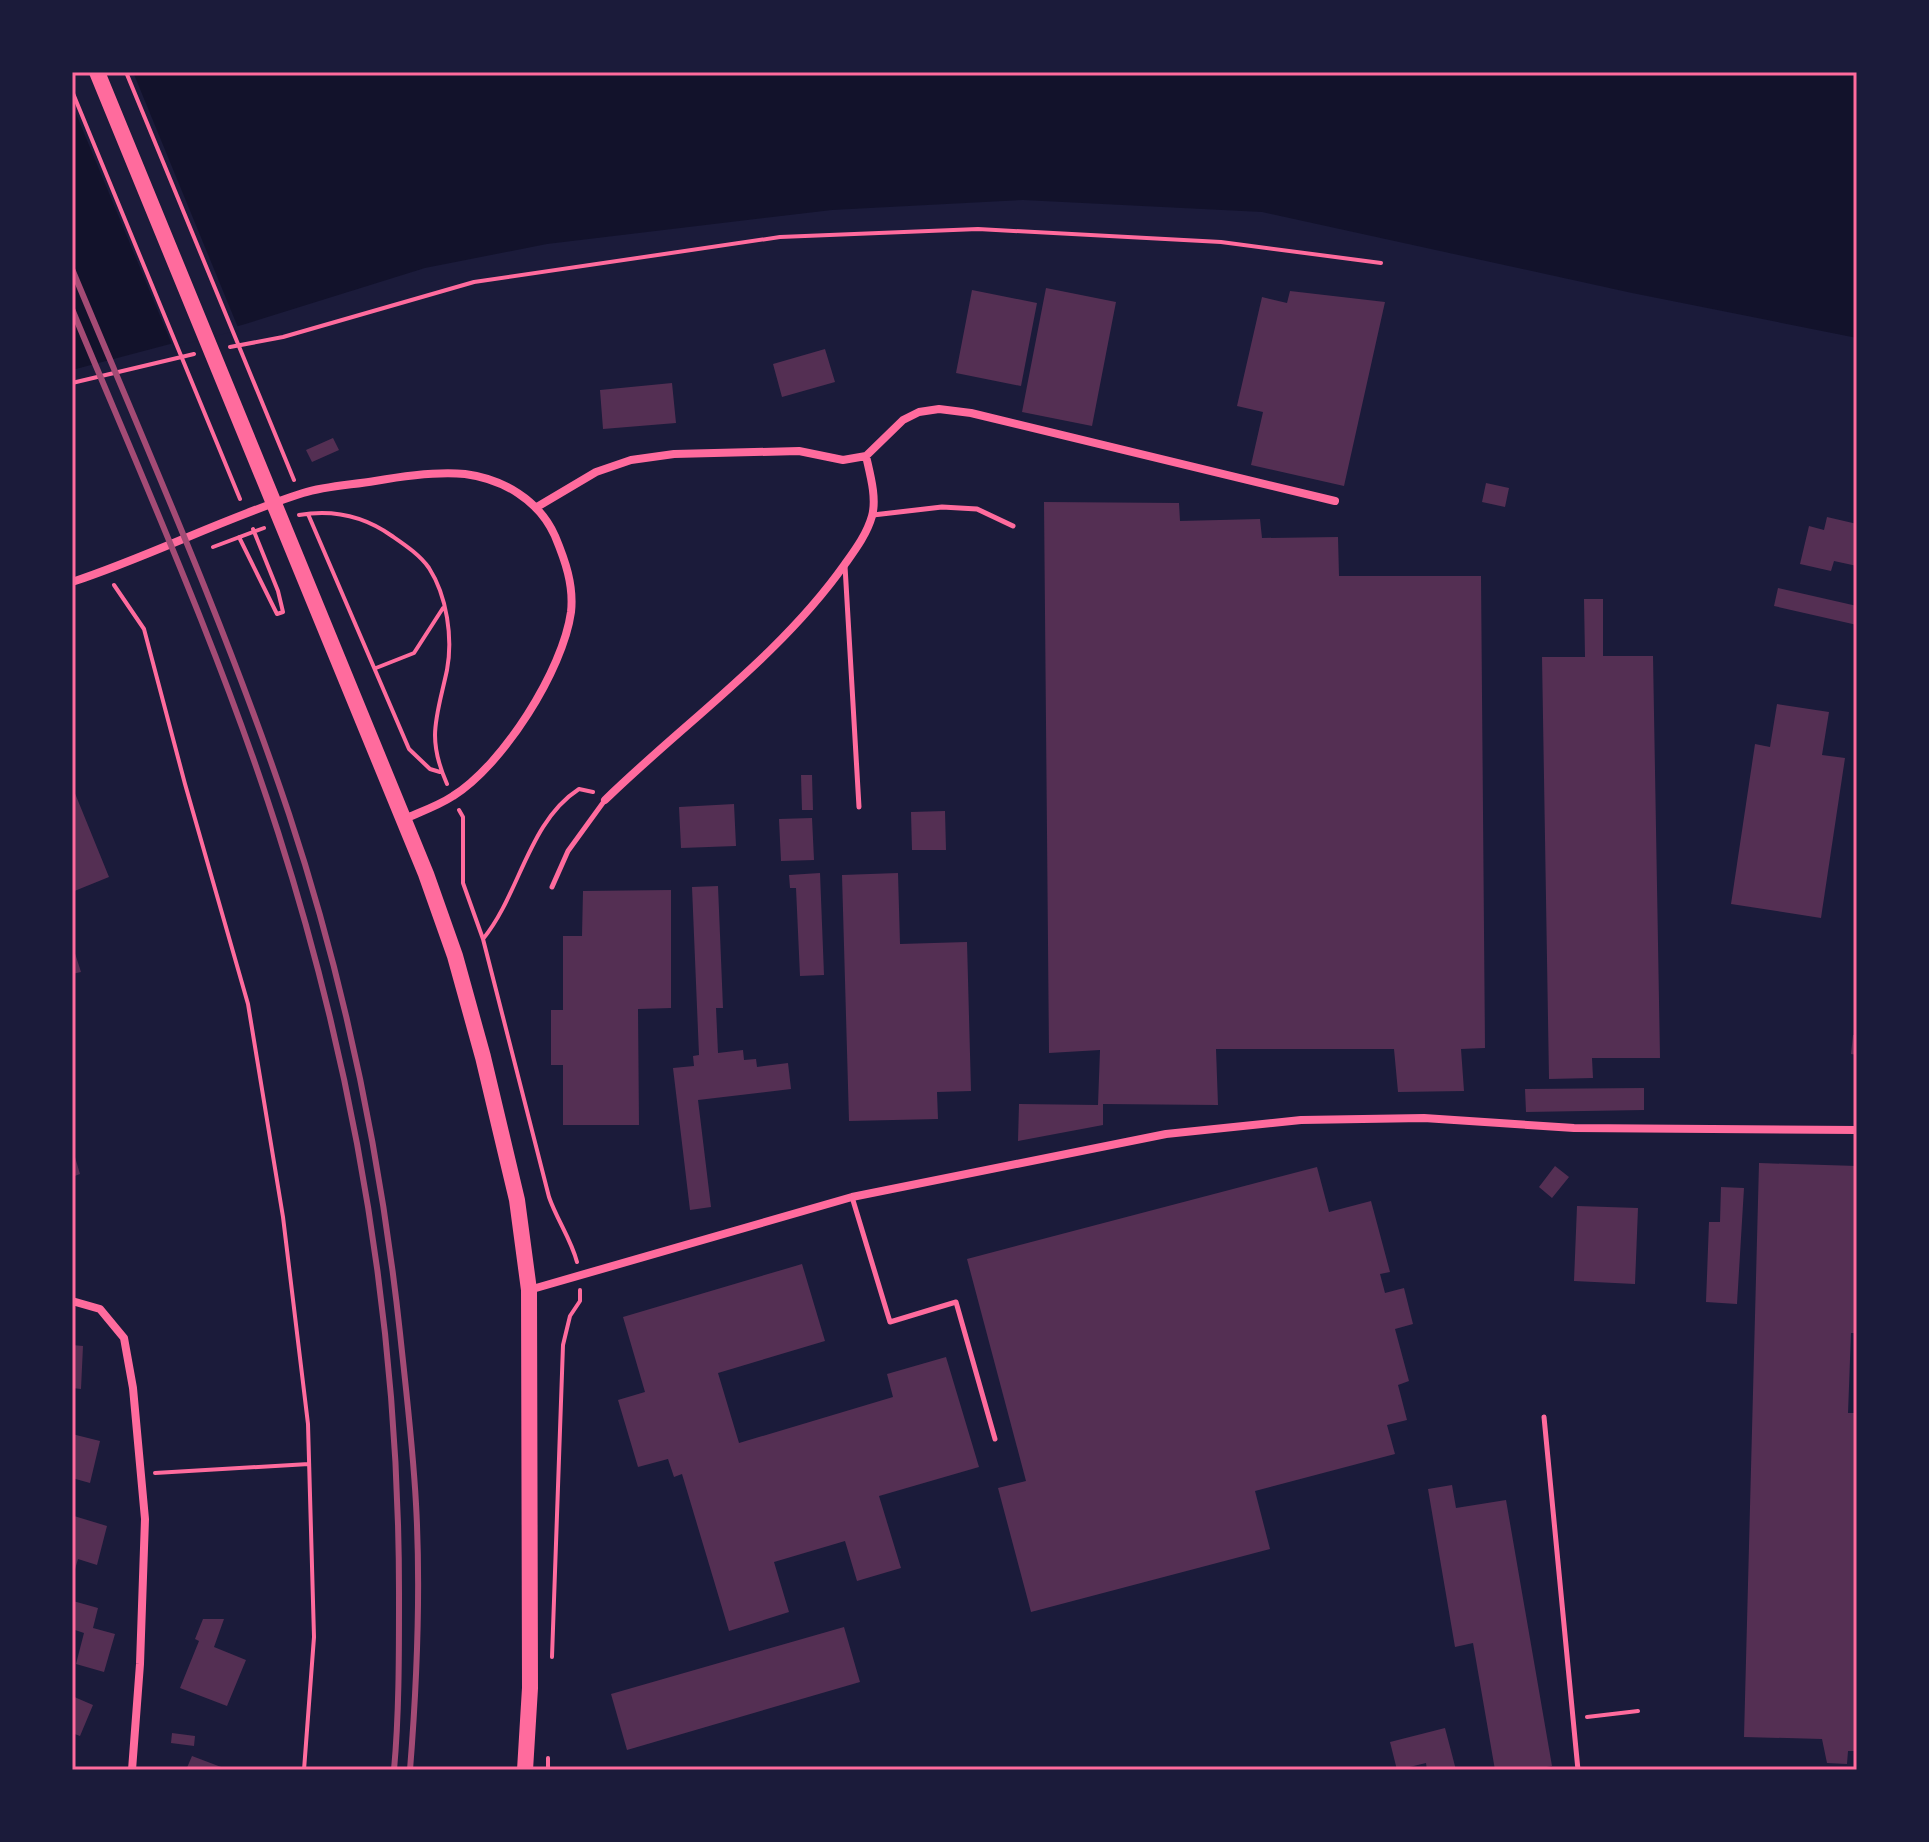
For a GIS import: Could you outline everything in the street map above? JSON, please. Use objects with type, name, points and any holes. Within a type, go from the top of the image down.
[{"type":"main road","points":[[97,72],[403,819],[455,956],[483,1057],[517,1200],[529,1290],[530,1688],[525,1770]]},
{"type":"street","points":[[537,507],[596,472],[631,460],[674,454],[799,451],[843,460],[866,456],[903,420],[919,412],[939,409],[971,413],[1335,501]]},
{"type":"street","points":[[605,800],[649,757],[758,663],[821,596],[861,541],[873,515],[872,482],[866,456]]},
{"type":"street","points":[[72,582],[306,492],[388,478],[462,474],[490,479],[519,494],[537,507],[551,526],[562,552],[570,581],[571,611],[564,641],[549,677],[518,730],[495,760],[453,797],[403,819]]},
{"type":"street","points":[[529,1290],[852,1197],[1166,1134],[1301,1120],[1424,1118],[1574,1128],[1857,1130]]},
{"type":"street","points":[[72,1301],[100,1309],[124,1338],[133,1388],[145,1519],[140,1664],[132,1770]]},
{"type":"lane","points":[[873,515],[942,507],[977,509],[1013,526]]},
{"type":"lane","points":[[844,565],[859,807]]},
{"type":"lane","points":[[552,887],[568,851],[605,800]]},
{"type":"lane","points":[[852,1197],[890,1322],[956,1302],[995,1439]]},
{"type":"lane","points":[[1544,1417],[1578,1770]]},
{"type":"path","points":[[126,72],[295,483]]},
{"type":"path","points":[[72,91],[242,503]]},
{"type":"path","points":[[228,348],[283,337],[474,282],[780,237],[978,229],[1221,242],[1381,263]]},
{"type":"path","points":[[72,383],[200,353]]},
{"type":"path","points":[[307,512],[409,749],[430,769],[442,772]]},
{"type":"path","points":[[239,537],[277,614],[283,612],[278,591],[248,518]]},
{"type":"path","points":[[113,583],[144,629],[248,1004],[283,1217],[308,1424],[314,1637],[304,1770]]},
{"type":"path","points":[[376,668],[414,653],[444,606]]},
{"type":"path","points":[[483,939],[497,921],[556,808],[579,789],[588,789],[605,800]]},
{"type":"path","points":[[140,1474],[309,1464]]},
{"type":"path","points":[[1572,1718],[1638,1711]]},
{"type":"shaded area","points":[[72,72],[1857,72],[1857,338],[1632,293],[1262,212],[1023,200],[832,210],[547,244],[425,268],[242,325],[72,370]]},
{"type":"pier","points":[[72,72],[133,72],[239,330],[173,347],[72,104]]},
{"type":"building","points":[[1046,288],[1116,302],[1092,426],[1022,412]]},
{"type":"building","points":[[972,290],[1037,303],[1021,386],[956,373]]},
{"type":"building","points":[[1290,291],[1385,302],[1344,486],[1251,465],[1263,412],[1237,406],[1262,297],[1287,303]]},
{"type":"building","points":[[825,349],[835,382],[782,397],[773,364]]},
{"type":"building","points":[[672,383],[676,423],[603,429],[600,390]]},
{"type":"building","points":[[333,438],[339,450],[312,462],[306,450]]},
{"type":"building","points":[[1486,483],[1509,488],[1505,507],[1482,502]]},
{"type":"building","points":[[1044,502],[1179,503],[1180,521],[1260,519],[1262,538],[1338,537],[1339,576],[1481,576],[1485,1048],[1461,1049],[1464,1091],[1398,1092],[1394,1049],[1216,1049],[1218,1105],[1103,1104],[1103,1125],[1018,1141],[1019,1104],[1098,1105],[1100,1050],[1049,1053]]},
{"type":"building","points":[[1827,517],[1857,524],[1857,566],[1834,561],[1831,571],[1800,564],[1809,526],[1824,530]]},
{"type":"building","points":[[1778,588],[1857,606],[1857,625],[1774,606]]},
{"type":"building","points":[[1584,599],[1603,599],[1603,656],[1653,656],[1660,1058],[1592,1058],[1593,1078],[1549,1079],[1542,657],[1585,657]]},
{"type":"building","points":[[1777,704],[1829,712],[1822,755],[1845,758],[1821,918],[1731,904],[1755,744],[1770,747]]},
{"type":"building","points":[[801,775],[812,775],[813,810],[802,810]]},
{"type":"building","points":[[72,786],[109,877],[72,892]]},
{"type":"building","points":[[734,804],[736,846],[681,848],[679,807]]},
{"type":"building","points":[[945,811],[946,850],[912,850],[911,812]]},
{"type":"building","points":[[812,818],[814,860],[781,861],[779,819]]},
{"type":"building","points":[[820,873],[824,975],[800,976],[796,888],[790,888],[789,875]]},
{"type":"building","points":[[898,873],[900,944],[967,942],[971,1091],[937,1092],[938,1119],[849,1121],[842,875]]},
{"type":"building","points":[[718,886],[723,1008],[716,1008],[718,1053],[743,1050],[744,1060],[756,1059],[757,1067],[788,1063],[791,1089],[698,1100],[711,1207],[690,1210],[673,1068],[694,1066],[693,1056],[699,1055],[692,887]]},
{"type":"building","points":[[671,890],[671,1008],[638,1009],[639,1125],[563,1125],[563,1065],[551,1065],[551,1010],[563,1010],[563,936],[582,936],[583,891]]},
{"type":"building","points":[[72,944],[81,972],[72,974]]},
{"type":"building","points":[[1853,1035],[1857,1035],[1857,1055],[1851,1054]]},
{"type":"building","points":[[1644,1088],[1644,1110],[1526,1112],[1525,1089]]},
{"type":"building","points":[[72,1147],[80,1174],[72,1177]]},
{"type":"building","points":[[1759,1163],[1857,1166],[1857,1333],[1851,1333],[1848,1413],[1857,1413],[1857,1751],[1848,1751],[1847,1764],[1827,1763],[1822,1739],[1744,1737]]},
{"type":"building","points":[[1555,1166],[1569,1177],[1552,1198],[1539,1187]]},
{"type":"building","points":[[1317,1167],[1329,1212],[1371,1201],[1390,1272],[1380,1274],[1385,1293],[1404,1288],[1413,1324],[1395,1329],[1409,1381],[1398,1385],[1407,1420],[1387,1425],[1395,1454],[1255,1491],[1270,1549],[1031,1612],[998,1488],[1026,1481],[967,1259]]},
{"type":"building","points":[[1721,1187],[1744,1188],[1737,1304],[1706,1302],[1709,1222],[1720,1222]]},
{"type":"building","points":[[1577,1206],[1638,1208],[1635,1284],[1574,1281]]},
{"type":"building","points":[[802,1264],[825,1341],[718,1373],[739,1443],[893,1397],[887,1374],[946,1357],[979,1467],[879,1496],[901,1568],[857,1581],[845,1541],[774,1562],[789,1612],[729,1631],[682,1474],[674,1477],[668,1459],[638,1467],[618,1400],[645,1392],[623,1317]]},
{"type":"building","points":[[72,1345],[83,1346],[81,1389],[72,1388]]},
{"type":"building","points":[[72,1434],[100,1441],[90,1483],[72,1478]]},
{"type":"building","points":[[1452,1485],[1456,1508],[1506,1500],[1552,1766],[1530,1770],[1495,1770],[1473,1643],[1455,1647],[1428,1489]]},
{"type":"building","points":[[74,1516],[107,1526],[97,1565],[78,1559],[73,1576],[72,1525]]},
{"type":"building","points":[[73,1601],[98,1608],[93,1628],[115,1634],[104,1672],[76,1664],[84,1633],[72,1629]]},
{"type":"building","points":[[203,1619],[224,1619],[214,1647],[246,1660],[227,1706],[180,1688],[199,1641],[195,1639]]},
{"type":"building","points":[[844,1627],[860,1682],[627,1750],[611,1694]]},
{"type":"building","points":[[72,1696],[93,1705],[80,1736],[72,1733]]},
{"type":"building","points":[[1445,1728],[1456,1770],[1427,1770],[1426,1763],[1397,1770],[1390,1742]]},
{"type":"building","points":[[172,1733],[195,1736],[194,1746],[171,1743]]},
{"type":"building","points":[[192,1756],[229,1770],[186,1770]]},
{"type":"railway","points":[[72,269],[185,540],[265,745],[309,878],[344,1006],[383,1201],[415,1483],[418,1604],[410,1770]]},
{"type":"railway","points":[[72,309],[181,569],[256,766],[306,926],[352,1116],[369,1213],[392,1407],[399,1603],[394,1770]]}]
